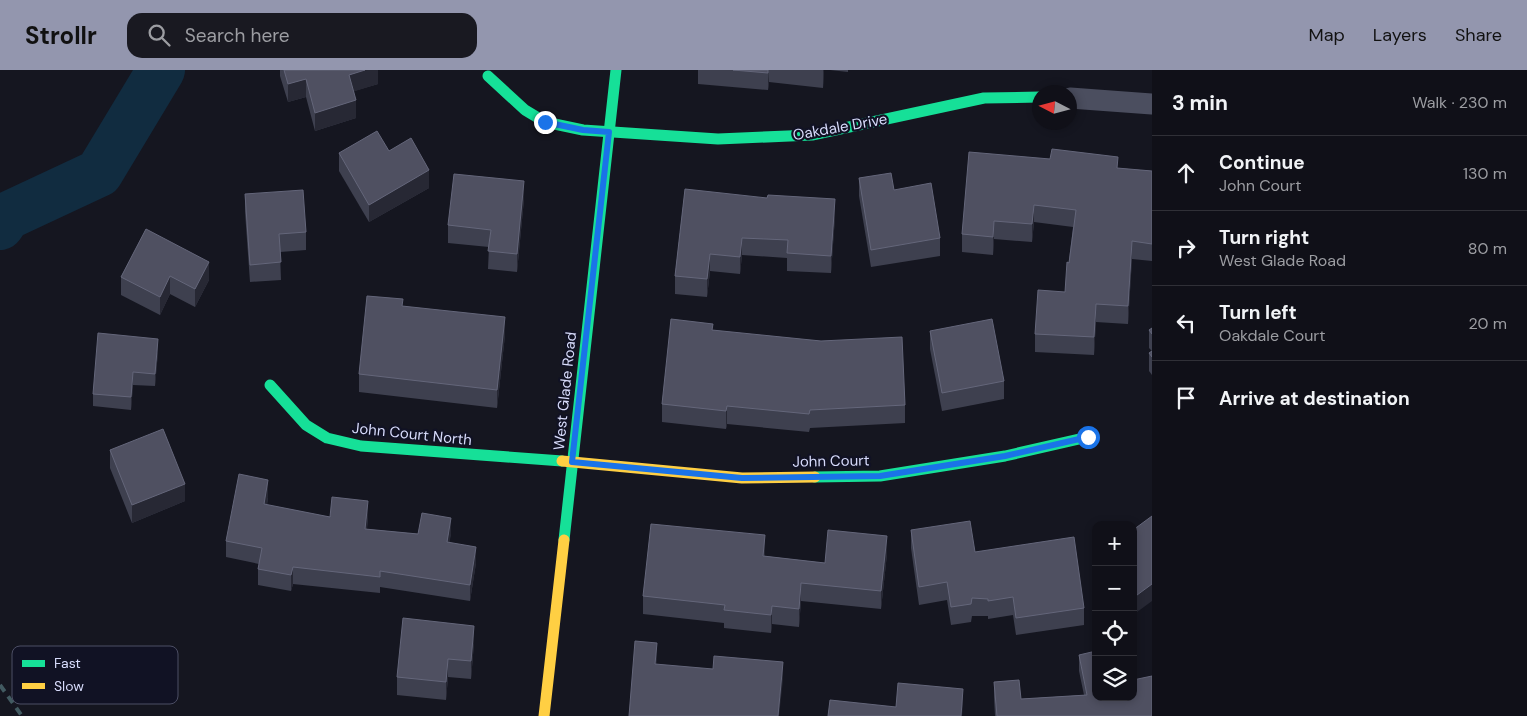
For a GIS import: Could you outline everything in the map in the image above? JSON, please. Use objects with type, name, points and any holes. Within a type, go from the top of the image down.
[{"type":"street","name":"West Glade Road","points":[[544,716],[616,70]]},
{"type":"street","name":"Oakdale Drive","points":[[488,76],[525,110],[545,122],[583,130],[718,139],[812,135],[984,98],[1032,97]]},
{"type":"street","points":[[1077,99],[1152,104]]},
{"type":"street","name":"John Court North","points":[[270,385],[306,426],[327,438],[361,446],[572,462]]},
{"type":"street","name":"John Court","points":[[572,462],[742,478],[880,476],[1005,456],[1088,437]]},
{"type":"building","points":[[284,70],[365,70],[349,75],[356,100],[315,113],[306,79],[288,84]]},
{"type":"building","points":[[733,70],[768,70],[768,73]]},
{"type":"building","points":[[377,131],[389,151],[411,138],[429,170],[369,205],[339,153]]},
{"type":"building","points":[[1052,149],[1118,157],[1117,168],[1152,171],[1152,244],[1132,241],[1128,306],[1096,304],[1094,337],[1035,334],[1038,290],[1065,292],[1067,262],[1069,263],[1076,210],[1034,205],[1032,224],[994,221],[993,237],[962,234],[969,152],[1050,159]]},
{"type":"building","points":[[891,173],[894,190],[931,183],[940,238],[871,250],[859,178]]},
{"type":"building","points":[[454,174],[524,181],[517,254],[488,251],[491,230],[448,225]]},
{"type":"building","points":[[685,189],[767,198],[768,195],[835,199],[831,256],[787,253],[788,240],[742,238],[740,257],[710,254],[707,279],[675,276]]},
{"type":"building","points":[[303,190],[306,232],[279,234],[281,262],[250,265],[245,194]]},
{"type":"building","points":[[146,229],[209,262],[195,289],[170,276],[160,297],[121,277]]},
{"type":"building","points":[[367,296],[403,299],[402,306],[505,317],[497,390],[359,374]]},
{"type":"building","points":[[671,319],[713,324],[712,330],[821,341],[902,337],[905,405],[810,410],[809,414],[727,406],[726,411],[662,404]]},
{"type":"building","points":[[992,319],[1004,381],[942,393],[930,331]]},
{"type":"building","points":[[98,333],[158,339],[155,374],[133,372],[131,397],[93,394]]},
{"type":"building","points":[[163,429],[185,484],[132,505],[110,450]]},
{"type":"building","points":[[239,474],[268,480],[264,504],[330,517],[332,497],[368,501],[365,529],[418,534],[422,513],[451,518],[447,542],[476,547],[470,585],[380,571],[380,577],[293,567],[291,575],[258,569],[262,548],[226,541]]},
{"type":"building","points":[[1152,516],[1152,584],[1137,595],[1137,566],[1137,527]]},
{"type":"building","points":[[970,521],[975,552],[1074,537],[1084,608],[1016,618],[1013,597],[988,601],[988,599],[972,598],[971,604],[951,607],[947,582],[919,587],[911,530]]},
{"type":"building","points":[[651,524],[765,535],[763,556],[825,563],[828,530],[887,536],[881,591],[801,583],[799,609],[772,606],[771,615],[724,610],[725,605],[643,596]]},
{"type":"building","points":[[403,618],[474,626],[471,661],[448,659],[446,682],[397,677]]},
{"type":"building","points":[[635,641],[657,643],[655,664],[713,669],[714,656],[783,662],[778,716],[629,716]]},
{"type":"building","points":[[1092,652],[1092,701],[1137,701],[1137,679],[1152,676],[1152,716],[997,716],[994,682],[1019,680],[1021,699],[1087,695],[1079,655]]},
{"type":"building","points":[[898,683],[963,689],[961,716],[828,716],[830,700],[896,707]]},
{"type":"waterway","points":[[0,226],[7,216],[99,173],[161,70]]},
{"type":"railway","points":[[0,685],[12,702]]},
{"type":"railway","points":[[13,704],[22,716]]},
{"type":"traffic: fast","points":[[564,540],[616,70]]},
{"type":"traffic: fast","points":[[488,76],[525,110],[545,122],[583,130],[718,139],[812,135],[984,98],[1032,97]]},
{"type":"traffic: fast","points":[[270,385],[306,425],[327,438],[361,446],[562,461]]},
{"type":"traffic: fast","points":[[815,477],[880,476],[1005,456],[1088,437]]},
{"type":"traffic: slow","points":[[562,461],[742,478],[815,477]]},
{"type":"traffic: slow","points":[[544,716],[564,540]]},
{"type":"route","points":[[545,122],[583,130],[609,132],[572,462],[742,478],[880,476],[1005,456],[1088,437]]}]
